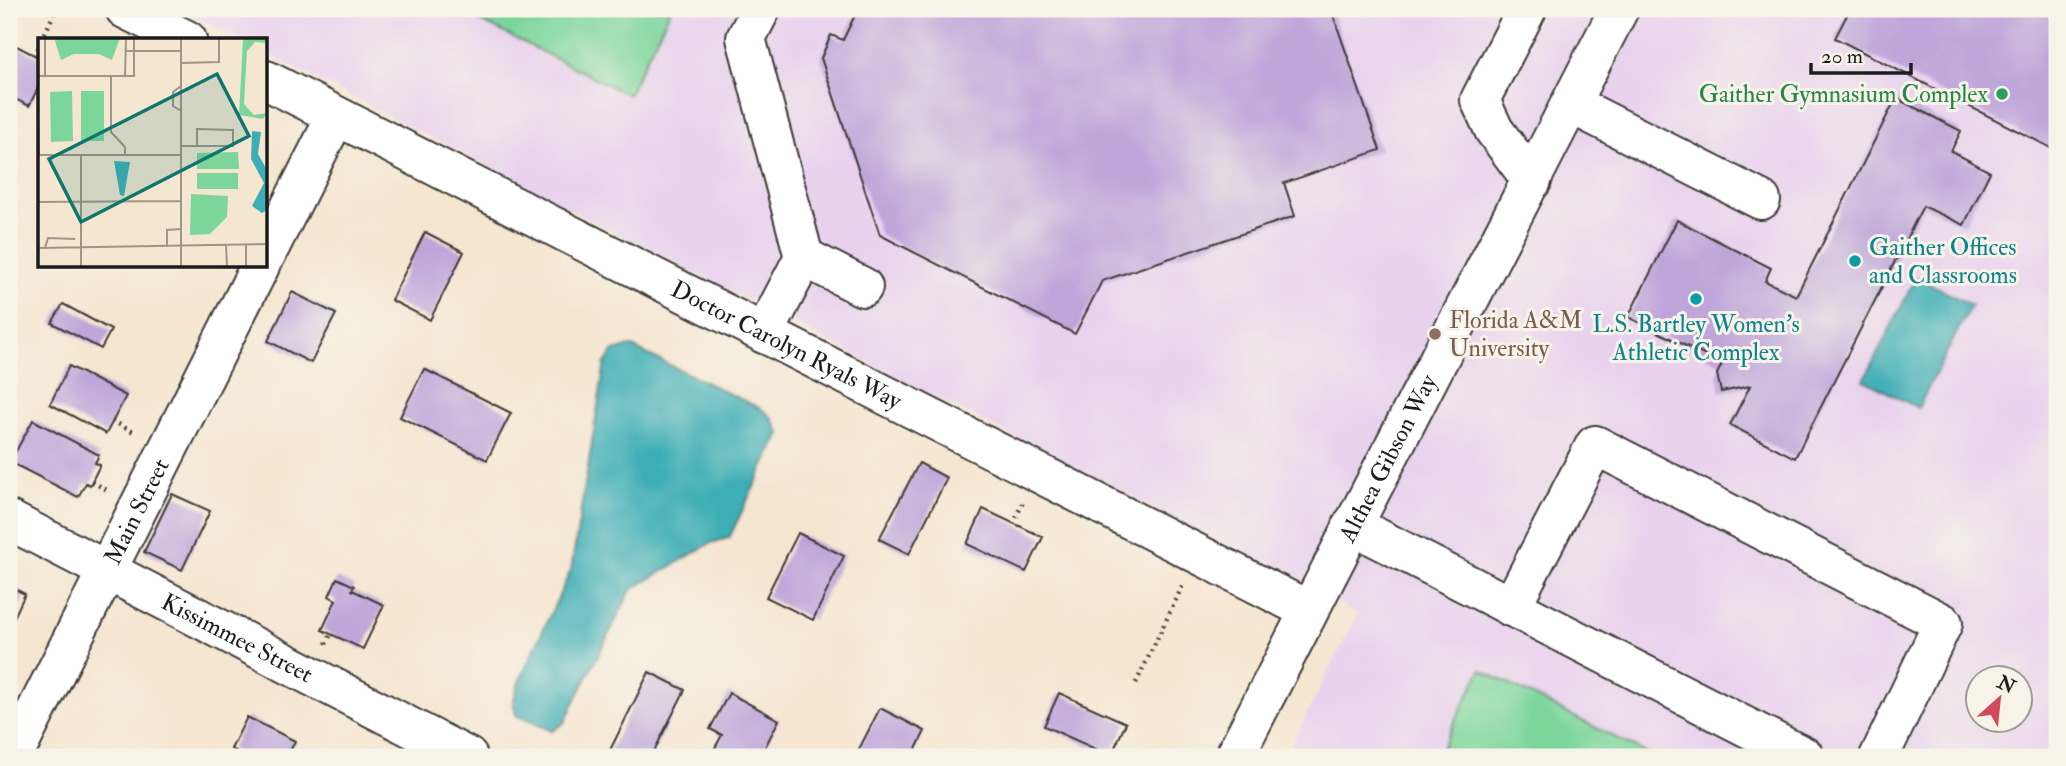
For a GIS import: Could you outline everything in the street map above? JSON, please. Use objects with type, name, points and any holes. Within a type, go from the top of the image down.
[{"type":"street","points":[[125,9],[183,38]]},
{"type":"street","points":[[761,9],[746,38],[804,257],[764,334]]},
{"type":"street","points":[[1527,9],[1480,100],[1494,130],[1532,181]]},
{"type":"street","name":"Althea Gibson Way","points":[[1234,757],[1619,9]]},
{"type":"street","name":"Doctor Carolyn Ryals Way","points":[[268,81],[1308,610]]},
{"type":"street","points":[[1571,104],[1762,200]]},
{"type":"street","points":[[268,251],[336,116]]},
{"type":"street","points":[[804,257],[863,287]]},
{"type":"street","name":"Main Street","points":[[13,757],[259,268]]},
{"type":"street","points":[[1511,607],[1595,445],[1943,623],[1879,757]]},
{"type":"street","name":"Kissimmee Street","points":[[9,520],[468,757]]},
{"type":"street","points":[[1352,525],[1805,757]]},
{"type":"path","points":[[43,38],[56,9]]},
{"type":"path","points":[[35,56],[38,49]]},
{"type":"path","points":[[112,421],[146,439]]},
{"type":"path","points":[[1136,683],[1188,575]]},
{"type":"shaded area","name":"Florida A&M University","points":[[179,9],[2057,9],[2057,757],[1285,757],[1358,614],[268,54],[268,38],[237,38]]},
{"type":"green space","points":[[457,9],[671,9],[628,95]]},
{"type":"green space","points":[[1481,670],[1654,757],[1437,757]]},
{"type":"water","points":[[1916,277],[1971,305],[1918,408],[1864,380]]},
{"type":"water","points":[[630,346],[762,409],[771,417],[780,433],[729,538],[711,543],[631,590],[564,723],[552,731],[516,715],[513,702],[519,682],[571,570],[605,363],[614,351]]},
{"type":"building","points":[[858,9],[1331,9],[1380,150],[1284,183],[1295,216],[1102,281],[1075,334],[880,235],[821,58],[831,35],[843,40]]},
{"type":"building","name":"Gaither Gymnasium Complex","points":[[1850,9],[2057,9],[2057,151],[1835,38]]},
{"type":"building","points":[[9,42],[38,57],[38,88],[29,106],[9,96]]},
{"type":"building","name":"Gaither Offices and Classrooms","points":[[1896,98],[1961,131],[1951,151],[1990,172],[1964,225],[1923,206],[1795,458],[1730,425],[1750,386],[1721,392],[1717,374],[1722,364],[1628,317],[1677,220],[1771,268],[1765,281],[1796,296]]},
{"type":"building","points":[[425,232],[464,252],[430,320],[391,300]]},
{"type":"building","points":[[292,292],[336,314],[311,363],[268,341]]},
{"type":"building","points":[[63,304],[111,330],[101,349],[52,323]]},
{"type":"building","points":[[69,366],[126,396],[106,434],[50,404]]},
{"type":"building","points":[[424,369],[511,413],[487,460],[400,417]]},
{"type":"building","points":[[33,420],[99,455],[95,463],[100,465],[90,485],[86,483],[78,497],[10,462]]},
{"type":"building","points":[[919,463],[947,478],[909,554],[879,539]]},
{"type":"building","points":[[172,494],[210,511],[182,570],[144,552]]},
{"type":"building","points":[[983,509],[1043,537],[1026,572],[967,544]]},
{"type":"building","points":[[798,533],[844,556],[813,620],[766,597]]},
{"type":"building","points":[[337,578],[354,586],[352,590],[384,605],[363,649],[322,630],[336,600],[329,596]]},
{"type":"building","points":[[9,586],[25,594],[9,628]]},
{"type":"building","points":[[649,672],[685,690],[651,757],[624,757],[610,750]]},
{"type":"building","points":[[729,693],[779,720],[760,757],[710,757],[722,735],[710,729]]},
{"type":"building","points":[[1059,693],[1126,723],[1111,756],[1044,726]]},
{"type":"building","points":[[880,708],[925,731],[912,757],[855,757]]},
{"type":"building","points":[[247,717],[295,741],[287,757],[248,757],[231,749]]},
{"type":"building","points":[[795,750],[810,757],[791,757]]},
{"type":"place","name":"Gaither Gymnasium Complex","points":[[2002,94]]},
{"type":"place","name":"Gaither Offices and Classrooms","points":[[1855,261]]},
{"type":"place","name":"L.S. Bartley Women's Athletic Complex","points":[[1696,299]]},
{"type":"place","name":"Florida A&M University","points":[[1435,334]]}]
